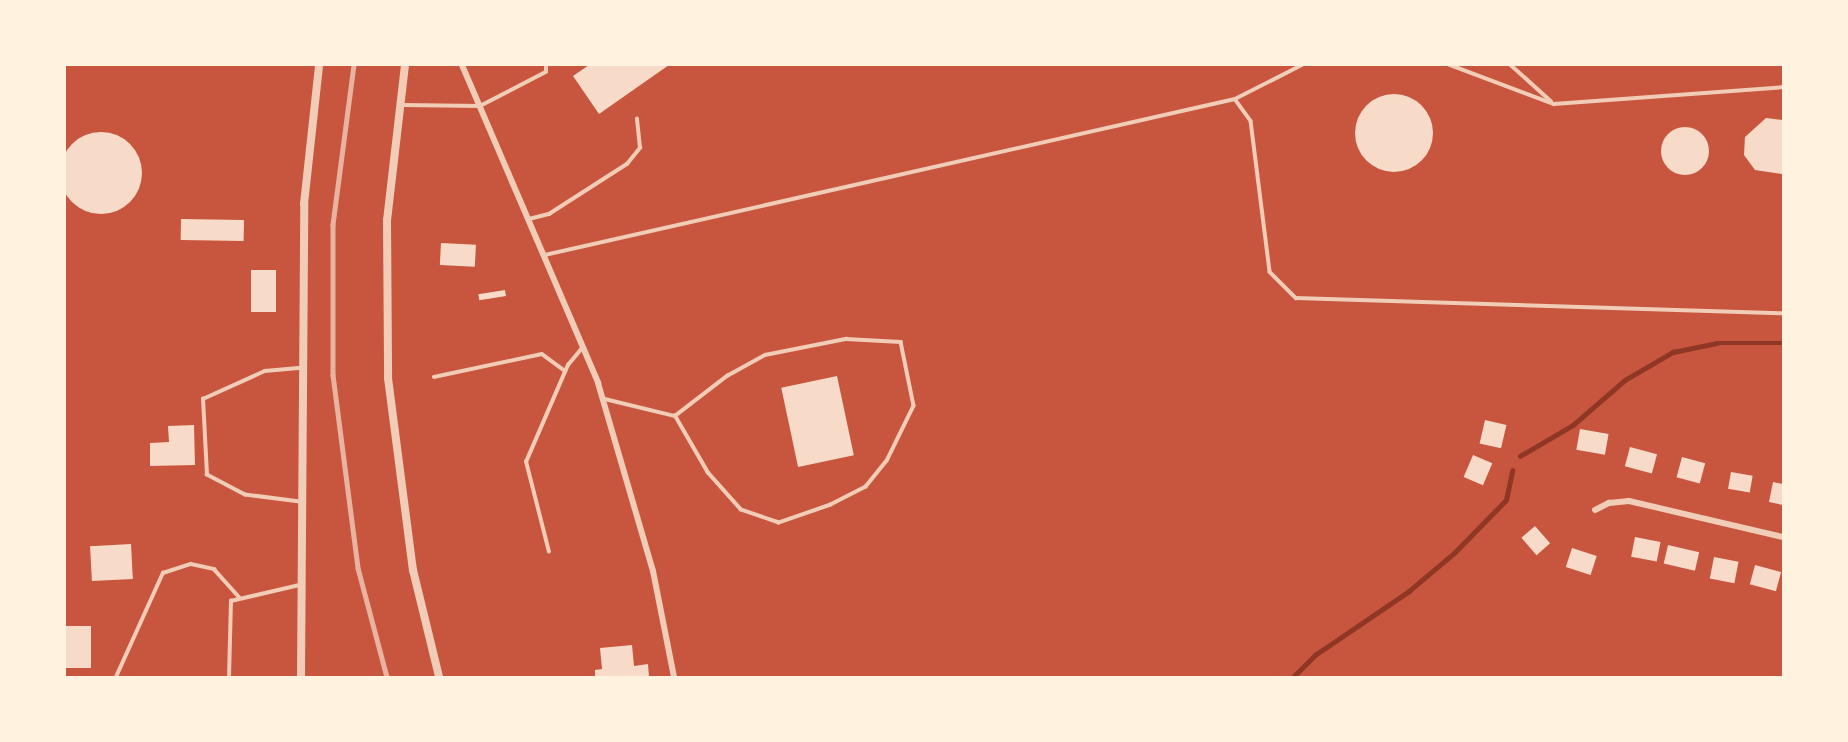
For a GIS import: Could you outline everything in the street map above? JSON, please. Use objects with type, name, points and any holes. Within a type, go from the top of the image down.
[{"type":"street","points":[[302,677],[304,204],[319,65]]},
{"type":"street","points":[[405,65],[398,105],[387,220],[388,378],[411,557],[439,677]]},
{"type":"street","points":[[462,65],[584,346],[603,398],[650,558],[674,677]]},
{"type":"street","points":[[1595,510],[1609,503],[1629,501],[1783,537]]},
{"type":"lane","points":[[398,105],[480,106],[546,72],[546,65]]},
{"type":"lane","points":[[545,255],[1235,99],[1302,65]]},
{"type":"lane","points":[[1450,65],[1554,104],[1783,87]]},
{"type":"lane","points":[[1511,65],[1554,104]]},
{"type":"lane","points":[[1235,99],[1251,121],[1270,272],[1296,298],[1783,313]]},
{"type":"lane","points":[[529,219],[549,214],[626,164],[640,148],[637,119]]},
{"type":"lane","points":[[603,398],[675,416],[708,473],[741,510],[779,523],[831,505],[866,487],[887,461],[914,406],[901,342],[846,339],[765,355],[727,376],[675,416]]},
{"type":"lane","points":[[550,552],[526,462],[565,371],[584,346]]},
{"type":"lane","points":[[434,377],[542,354],[565,371]]},
{"type":"lane","points":[[303,368],[265,371],[203,399],[207,475],[245,495],[272,502],[303,502]]},
{"type":"lane","points":[[116,677],[163,573],[191,564],[214,569],[239,597]]},
{"type":"lane","points":[[229,677],[231,601],[239,597],[302,585]]},
{"type":"building","points":[[589,65],[669,65],[599,114],[573,76]]},
{"type":"building","points":[[1394,94],[1409,97],[1422,105],[1430,118],[1433,133],[1430,148],[1422,161],[1409,169],[1394,172],[1379,169],[1366,161],[1358,148],[1355,133],[1358,118],[1366,105],[1379,97]]},
{"type":"building","points":[[1766,118],[1783,120],[1782,174],[1755,170],[1744,155],[1745,137]]},
{"type":"building","points":[[1685,127],[1702,134],[1709,151],[1702,168],[1685,175],[1668,168],[1661,151],[1668,134]]},
{"type":"building","points":[[101,132],[117,136],[130,144],[138,157],[142,173],[138,189],[130,202],[117,210],[101,214],[85,210],[72,202],[64,189],[60,173],[64,157],[72,144],[85,136]]},
{"type":"building","points":[[181,219],[244,220],[244,241],[181,240]]},
{"type":"building","points":[[441,243],[476,245],[475,267],[440,265]]},
{"type":"building","points":[[251,270],[276,270],[276,312],[251,312]]},
{"type":"building","points":[[505,290],[506,296],[479,300],[478,294]]},
{"type":"building","points":[[837,376],[854,455],[798,467],[781,388]]},
{"type":"building","points":[[1485,420],[1506,425],[1501,448],[1480,443]]},
{"type":"building","points":[[194,425],[195,465],[150,466],[150,443],[169,442],[168,426]]},
{"type":"building","points":[[1580,429],[1609,434],[1605,455],[1576,450]]},
{"type":"building","points":[[1630,447],[1657,454],[1652,474],[1625,466]]},
{"type":"building","points":[[1473,455],[1492,463],[1483,485],[1464,477]]},
{"type":"building","points":[[1682,457],[1705,463],[1700,483],[1677,477]]},
{"type":"building","points":[[1731,472],[1753,476],[1750,493],[1728,489]]},
{"type":"building","points":[[1773,482],[1783,484],[1783,505],[1769,502]]},
{"type":"building","points":[[1535,526],[1550,543],[1537,555],[1521,538]]},
{"type":"building","points":[[1635,537],[1661,542],[1657,562],[1631,557]]},
{"type":"building","points":[[131,544],[133,579],[92,581],[90,546]]},
{"type":"building","points":[[1668,545],[1699,552],[1695,571],[1664,564]]},
{"type":"building","points":[[1572,548],[1597,556],[1591,575],[1566,567]]},
{"type":"building","points":[[1714,557],[1739,562],[1734,583],[1710,579]]},
{"type":"building","points":[[1755,565],[1781,572],[1776,591],[1750,584]]},
{"type":"building","points":[[65,626],[91,626],[91,668],[65,668]]},
{"type":"building","points":[[632,645],[634,666],[648,664],[649,677],[595,677],[595,670],[602,669],[600,648]]},
{"type":"waterway","points":[[1520,456],[1573,425],[1625,380],[1673,352],[1717,343],[1783,343]]},
{"type":"waterway","points":[[1293,677],[1315,655],[1409,591],[1454,553],[1506,500],[1512,471]]},
{"type":"railway","points":[[354,65],[333,225],[333,375],[358,568],[387,677]]}]
